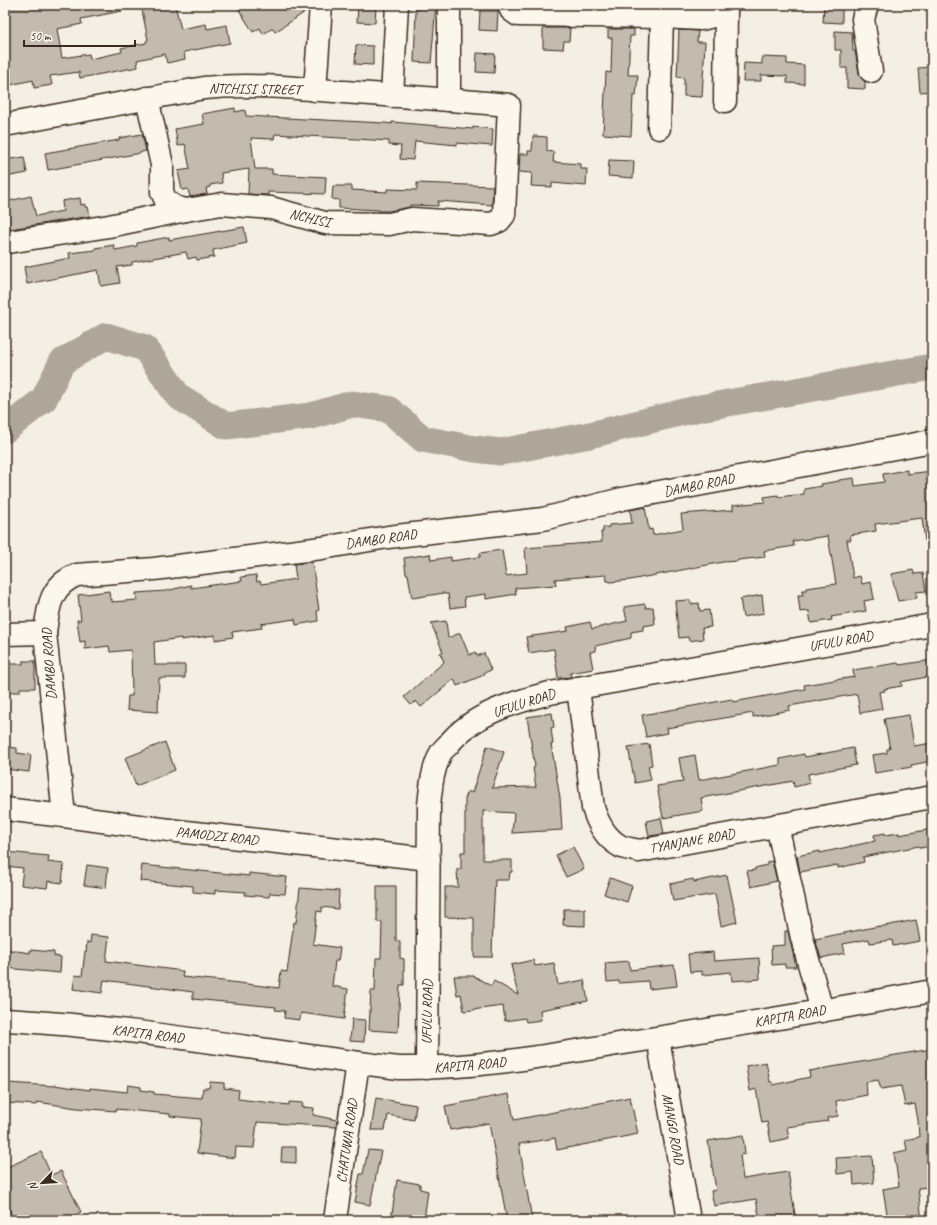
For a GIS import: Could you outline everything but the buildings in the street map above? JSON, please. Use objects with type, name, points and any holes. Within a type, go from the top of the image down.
[{"type":"street","points":[[316,90],[321,5]]},
{"type":"street","points":[[392,96],[398,5]]},
{"type":"street","points":[[449,5],[449,100]]},
{"type":"street","points":[[509,5],[511,10],[518,15],[658,11],[701,19],[712,16],[726,7]]},
{"type":"street","points":[[866,5],[863,19],[871,71]]},
{"type":"street","points":[[725,101],[726,7]]},
{"type":"street","points":[[658,11],[659,128]]},
{"type":"street","name":"NTCHISI STREET","points":[[5,125],[147,98],[204,88],[226,86],[316,90],[509,105]]},
{"type":"street","points":[[147,98],[162,165],[162,192],[166,201],[175,207],[186,210]]},
{"type":"street","name":"NCHISI","points":[[5,241],[8,242],[108,226],[222,204],[271,208],[325,223],[389,224],[412,219],[491,224],[499,221],[504,215],[509,105]]},
{"type":"street","name":"DAMBO ROAD","points":[[64,816],[45,633],[47,612],[51,598],[58,587],[66,579],[77,575],[162,568],[322,548],[388,537],[543,519],[622,499],[932,441]]},
{"type":"street","name":"UFULU ROAD","points":[[427,1068],[429,805],[432,778],[439,755],[453,738],[470,724],[489,713],[529,698],[932,625]]},
{"type":"street","points":[[5,634],[45,633]]},
{"type":"street","name":"TYANJANE ROAD","points":[[578,688],[593,808],[598,823],[607,836],[621,847],[639,851],[932,797]]},
{"type":"street","name":"PAMODZI ROAD","points":[[5,809],[176,831],[429,859]]},
{"type":"street","points":[[777,825],[802,938],[822,1011]]},
{"type":"street","name":"KAPITA ROAD","points":[[5,1020],[44,1022],[202,1040],[399,1068],[427,1068],[508,1062],[822,1011],[932,991]]},
{"type":"street","name":"MANGO ROAD","points":[[658,1038],[689,1220]]},
{"type":"street","name":"CHATUWA ROAD","points":[[335,1220],[358,1063]]},
{"type":"waterway","points":[[5,430],[44,399],[62,362],[106,336],[145,348],[178,396],[226,426],[311,416],[352,404],[388,409],[423,439],[475,449],[501,452],[590,435],[700,408],[932,367]]}]
